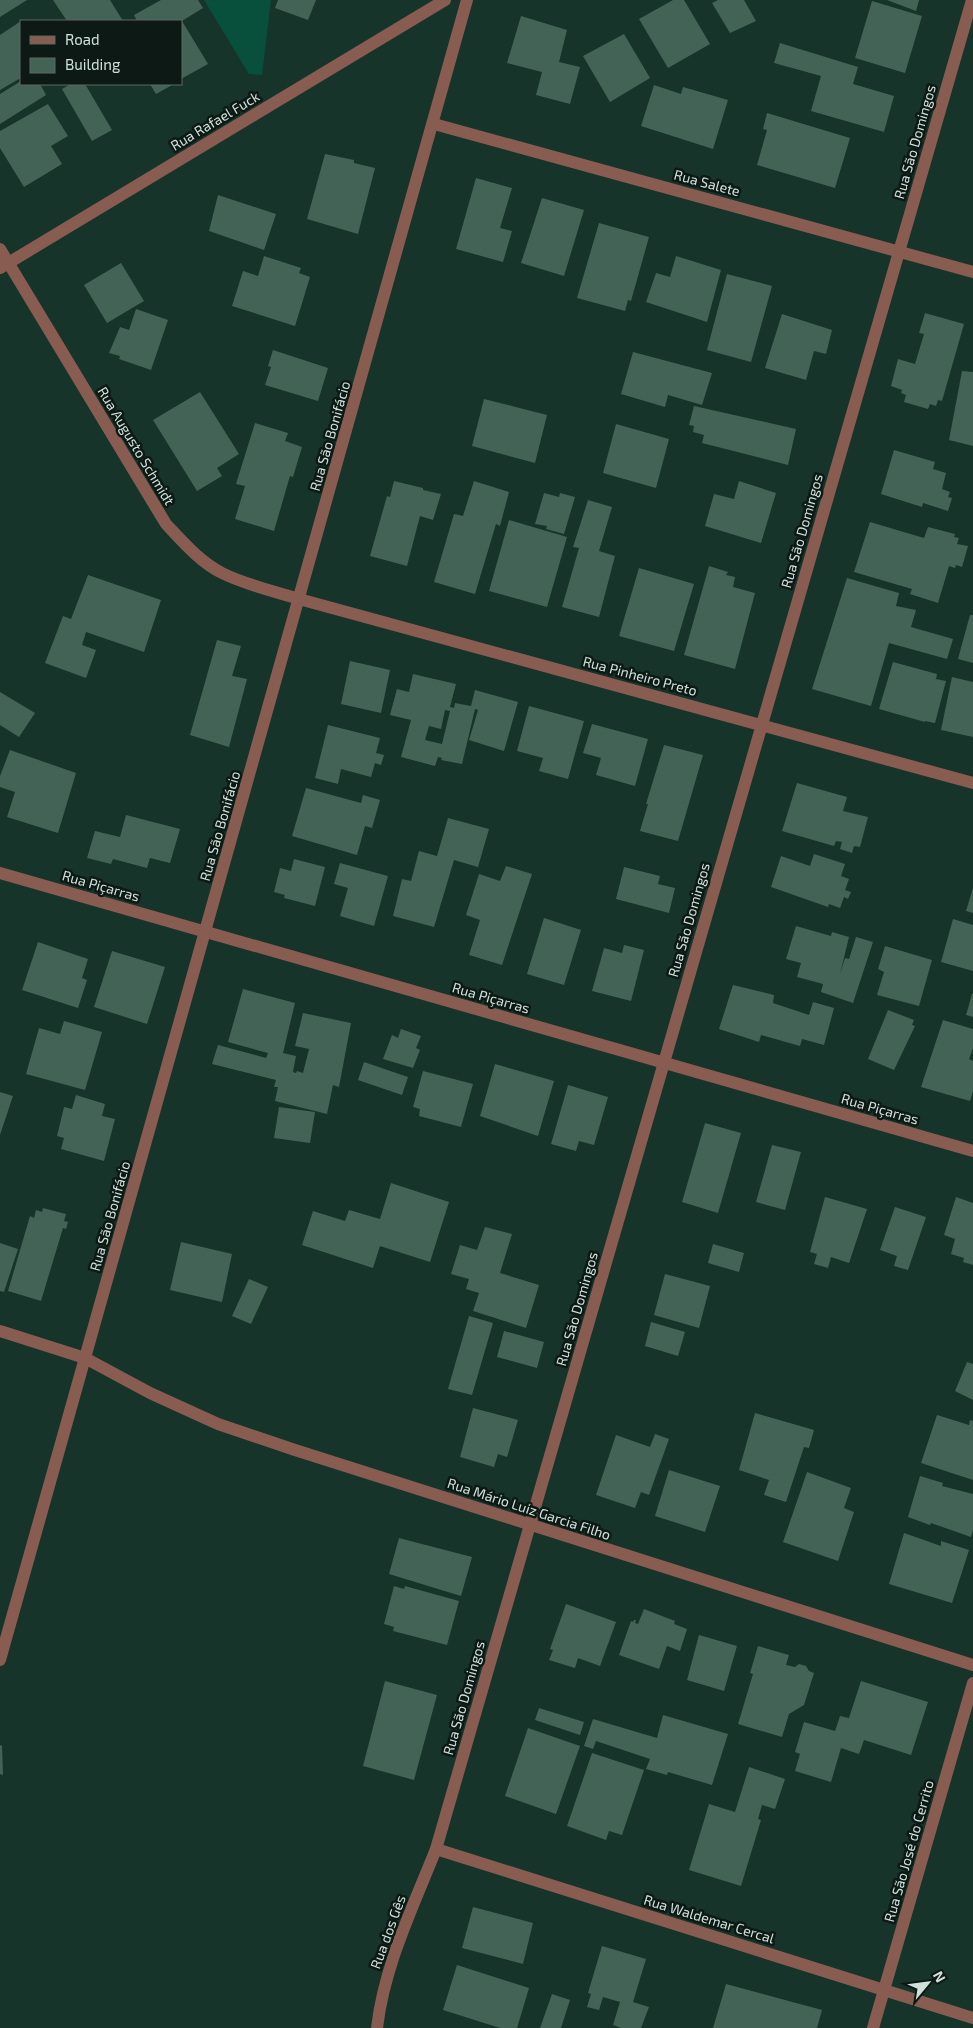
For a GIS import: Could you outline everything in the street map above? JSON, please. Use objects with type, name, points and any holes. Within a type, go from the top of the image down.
[{"type":"street","name":"Rua Rafael Fuck","points":[[4,266],[446,0]]},
{"type":"street","name":"Rua São Bonifácio","points":[[0,1660],[434,124],[467,0]]},
{"type":"street","name":"Rua São Domingos","points":[[436,1849],[972,0]]},
{"type":"street","name":"Rua Salete","points":[[434,124],[973,272]]},
{"type":"street","name":"Rua Augusto Schmidt","points":[[0,249],[4,266],[166,524],[190,550],[220,572],[250,584],[300,598]]},
{"type":"street","name":"Rua Pinheiro Preto","points":[[300,598],[973,783]]},
{"type":"street","name":"Rua Piçarras","points":[[0,873],[973,1151]]},
{"type":"street","name":"Rua Mário Luiz Garcia Filho","points":[[0,1331],[85,1358],[150,1393],[218,1424],[973,1665]]},
{"type":"street","name":"Rua São José do Cerrito","points":[[873,2028],[973,1683]]},
{"type":"street","name":"Rua Waldemar Cercal","points":[[436,1849],[973,2018]]},
{"type":"street","name":"Rua dos Gês","points":[[377,2028],[380,2002],[390,1968],[436,1849]]},
{"type":"green space","points":[[204,0],[271,0],[262,75],[249,74]]},
{"type":"building","points":[[0,0],[27,0],[0,17]]},
{"type":"building","points":[[53,0],[110,0],[122,20],[66,20]]},
{"type":"building","points":[[161,0],[198,0],[203,8],[182,21],[136,20],[134,15]]},
{"type":"building","points":[[278,0],[316,0],[308,20],[275,8]]},
{"type":"building","points":[[673,0],[684,0],[710,44],[668,68],[639,19]]},
{"type":"building","points":[[718,0],[744,0],[756,21],[730,33],[712,3]]},
{"type":"building","points":[[887,0],[919,0],[916,11]]},
{"type":"building","points":[[872,1],[922,16],[905,73],[855,58]]},
{"type":"building","points":[[521,16],[567,30],[559,62],[580,67],[570,104],[536,95],[542,72],[507,63]]},
{"type":"building","points":[[182,21],[208,64],[182,78]]},
{"type":"building","points":[[20,22],[20,80],[0,90],[0,35]]},
{"type":"building","points":[[624,34],[650,78],[610,102],[583,56]]},
{"type":"building","points":[[780,43],[858,67],[853,84],[894,96],[884,132],[811,111],[821,76],[774,63]]},
{"type":"building","points":[[20,82],[20,85],[41,85],[46,95],[0,124],[0,94]]},
{"type":"building","points":[[69,85],[86,85],[112,130],[92,141],[62,89]]},
{"type":"building","points":[[151,85],[172,85],[156,94]]},
{"type":"building","points":[[654,85],[681,94],[683,87],[728,100],[713,149],[641,126]]},
{"type":"building","points":[[48,104],[68,136],[51,146],[62,164],[24,187],[0,148],[0,131]]},
{"type":"building","points":[[767,113],[850,138],[835,188],[757,165],[767,130],[763,129]]},
{"type":"building","points":[[325,154],[354,160],[354,163],[375,168],[358,234],[307,219]]},
{"type":"building","points":[[476,178],[512,188],[500,228],[512,231],[503,262],[456,249]]},
{"type":"building","points":[[218,195],[276,214],[264,250],[209,231]]},
{"type":"building","points":[[542,198],[584,210],[564,276],[521,263]]},
{"type":"building","points":[[599,223],[649,237],[631,301],[628,300],[625,311],[577,298]]},
{"type":"building","points":[[264,256],[301,268],[299,273],[310,277],[295,326],[232,306],[243,271],[258,276]]},
{"type":"building","points":[[676,256],[721,270],[707,322],[646,302],[656,273],[670,277]]},
{"type":"building","points":[[121,263],[144,301],[107,323],[84,285]]},
{"type":"building","points":[[727,274],[772,286],[751,362],[707,350]]},
{"type":"building","points":[[136,309],[168,320],[151,370],[119,359],[120,356],[109,353],[120,327],[129,330]]},
{"type":"building","points":[[925,313],[964,324],[942,401],[938,400],[936,406],[930,404],[928,409],[904,402],[906,395],[901,393],[902,390],[891,386],[898,359],[915,364],[924,334],[919,333]]},
{"type":"building","points":[[782,314],[832,330],[826,354],[814,351],[806,380],[765,368]]},
{"type":"building","points":[[273,350],[328,368],[318,401],[265,385],[271,367],[268,366]]},
{"type":"building","points":[[633,352],[712,373],[702,405],[668,395],[665,407],[621,394]]},
{"type":"building","points":[[962,371],[973,372],[973,446],[949,440]]},
{"type":"building","points":[[200,392],[239,454],[217,468],[222,476],[197,491],[153,420]]},
{"type":"building","points":[[484,399],[547,415],[535,463],[472,446]]},
{"type":"building","points":[[694,406],[796,429],[788,465],[702,443],[704,435],[693,432],[694,426],[689,425]]},
{"type":"building","points":[[255,423],[288,433],[285,441],[302,447],[293,477],[290,476],[274,531],[235,519],[245,486],[236,484]]},
{"type":"building","points":[[616,424],[669,439],[656,488],[603,473]]},
{"type":"building","points":[[894,450],[935,462],[933,469],[946,473],[942,489],[950,492],[948,497],[952,498],[948,511],[923,503],[922,507],[881,494]]},
{"type":"building","points":[[394,481],[441,494],[433,520],[420,516],[407,566],[370,556],[387,496],[390,497]]},
{"type":"building","points":[[474,481],[509,492],[500,526],[496,524],[475,594],[434,582],[454,514],[463,516]]},
{"type":"building","points":[[739,481],[776,493],[761,543],[705,526],[714,494],[734,499]]},
{"type":"building","points":[[544,493],[559,497],[560,493],[575,497],[564,534],[546,529],[547,526],[535,524]]},
{"type":"building","points":[[588,500],[612,507],[599,551],[615,556],[599,617],[562,607],[579,548],[573,547]]},
{"type":"building","points":[[509,520],[567,537],[547,607],[489,591]]},
{"type":"building","points":[[870,522],[924,538],[928,527],[955,534],[954,537],[959,538],[957,544],[968,546],[962,567],[956,565],[955,568],[949,566],[938,603],[910,594],[912,589],[854,572]]},
{"type":"building","points":[[709,566],[728,572],[726,575],[735,577],[733,587],[755,593],[735,669],[684,655]]},
{"type":"building","points":[[639,568],[694,584],[674,651],[619,636]]},
{"type":"building","points":[[88,575],[161,600],[144,652],[86,632],[82,645],[96,650],[86,678],[45,663],[63,616],[71,619]]},
{"type":"building","points":[[847,578],[899,593],[896,606],[916,610],[911,627],[953,639],[947,659],[889,643],[871,706],[812,689]]},
{"type":"building","points":[[970,615],[973,615],[973,663],[958,659]]},
{"type":"building","points":[[217,640],[241,646],[232,676],[247,679],[229,747],[190,735]]},
{"type":"building","points":[[350,661],[390,670],[381,713],[341,704]]},
{"type":"building","points":[[893,662],[937,674],[936,679],[946,681],[935,723],[879,709]]},
{"type":"building","points":[[413,674],[456,684],[450,707],[454,708],[455,703],[471,706],[475,690],[518,702],[504,751],[469,740],[478,710],[475,709],[462,764],[441,760],[442,758],[438,757],[435,766],[401,757],[411,720],[390,715],[397,689],[409,692]],"holes":[[[445,710],[450,711],[442,744],[425,740],[429,726],[441,729]]]},
{"type":"building","points":[[952,677],[973,682],[973,737],[941,730]]},
{"type":"building","points":[[0,692],[35,713],[19,737],[0,725]]},
{"type":"building","points":[[529,706],[584,721],[568,779],[539,771],[543,758],[517,751]]},
{"type":"building","points":[[592,724],[648,739],[635,786],[596,775],[601,758],[583,753]]},
{"type":"building","points":[[328,725],[380,738],[376,753],[384,755],[381,765],[375,763],[371,777],[341,769],[338,784],[315,778]]},
{"type":"building","points":[[664,745],[703,755],[678,841],[640,831]]},
{"type":"building","points":[[10,750],[76,773],[58,833],[7,817],[15,792],[0,787],[0,776]]},
{"type":"building","points":[[797,783],[847,797],[843,811],[868,817],[860,847],[854,846],[852,853],[840,849],[842,842],[836,841],[834,846],[782,831]]},
{"type":"building","points":[[306,788],[361,803],[363,795],[380,800],[372,828],[365,826],[357,855],[292,836]]},
{"type":"building","points":[[126,815],[180,829],[170,863],[150,858],[147,868],[113,859],[111,864],[87,858],[95,831],[120,837]]},
{"type":"building","points":[[448,818],[489,829],[478,867],[454,860],[434,927],[393,916],[402,879],[411,881],[419,851],[437,856]]},
{"type":"building","points":[[814,854],[845,864],[841,876],[849,879],[845,890],[851,892],[848,899],[844,897],[840,908],[829,904],[828,907],[771,887],[781,856],[810,866]]},
{"type":"building","points":[[294,859],[325,867],[315,906],[284,898],[285,895],[274,892],[280,868],[291,871]]},
{"type":"building","points":[[340,863],[388,876],[374,926],[340,916],[348,888],[334,884]]},
{"type":"building","points":[[506,866],[532,874],[502,965],[469,955],[480,920],[466,915],[479,874],[500,881]]},
{"type":"building","points":[[624,867],[660,876],[658,884],[675,888],[669,913],[616,899]]},
{"type":"building","points":[[973,888],[973,913],[966,911]]},
{"type":"building","points":[[544,918],[581,930],[564,985],[527,974]]},
{"type":"building","points":[[953,919],[973,925],[973,971],[941,962]]},
{"type":"building","points":[[796,926],[831,936],[832,932],[849,937],[840,974],[845,958],[849,959],[856,937],[873,942],[853,1003],[821,992],[823,984],[797,977],[801,963],[786,959]]},
{"type":"building","points":[[38,942],[88,959],[82,978],[87,980],[78,1008],[22,990]]},
{"type":"building","points":[[624,945],[644,950],[631,1001],[592,991],[604,948],[622,953]]},
{"type":"building","points":[[885,946],[932,960],[919,1006],[877,995],[884,972],[878,969]]},
{"type":"building","points":[[112,951],[165,967],[147,1024],[94,1007]]},
{"type":"building","points":[[733,985],[774,995],[773,1003],[809,1015],[813,1002],[834,1008],[824,1045],[802,1039],[800,1046],[761,1035],[759,1042],[719,1029]]},
{"type":"building","points":[[243,989],[295,1003],[283,1053],[296,1056],[293,1072],[296,1073],[297,1071],[303,1073],[309,1049],[295,1046],[303,1013],[351,1023],[339,1087],[333,1085],[327,1114],[275,1101],[278,1087],[274,1087],[276,1080],[212,1064],[218,1045],[266,1058],[268,1053],[228,1042]]},
{"type":"building","points":[[973,994],[973,1017],[966,1015]]},
{"type":"building","points":[[888,1010],[914,1020],[912,1025],[915,1026],[894,1070],[868,1059]]},
{"type":"building","points":[[943,1020],[973,1029],[973,1048],[969,1059],[973,1061],[973,1091],[970,1101],[921,1087]]},
{"type":"building","points":[[64,1021],[102,1032],[85,1090],[26,1074],[39,1028],[60,1034]]},
{"type":"building","points":[[401,1029],[421,1036],[416,1048],[420,1050],[413,1068],[383,1059],[392,1035],[398,1038]]},
{"type":"building","points":[[364,1062],[408,1077],[402,1095],[358,1080]]},
{"type":"building","points":[[495,1064],[554,1081],[538,1136],[480,1116]]},
{"type":"building","points":[[423,1071],[473,1084],[461,1127],[419,1116],[420,1109],[413,1107]]},
{"type":"building","points":[[568,1085],[608,1097],[594,1145],[579,1141],[576,1151],[551,1144]]},
{"type":"building","points":[[0,1092],[13,1096],[0,1135]]},
{"type":"building","points":[[76,1095],[105,1104],[102,1116],[115,1119],[104,1161],[61,1149],[64,1138],[57,1136],[64,1107],[72,1109]]},
{"type":"building","points":[[279,1107],[315,1112],[310,1143],[274,1138]]},
{"type":"building","points":[[705,1123],[741,1133],[718,1213],[682,1202]]},
{"type":"building","points":[[772,1145],[801,1152],[785,1210],[756,1202]]},
{"type":"building","points":[[391,1183],[449,1202],[430,1262],[380,1246],[373,1268],[302,1245],[313,1211],[345,1221],[349,1210],[380,1219]]},
{"type":"building","points":[[825,1197],[867,1209],[849,1263],[831,1257],[828,1268],[814,1264],[817,1254],[810,1252]]},
{"type":"building","points":[[956,1197],[973,1203],[973,1265],[963,1262],[964,1258],[951,1254],[955,1239],[944,1235]]},
{"type":"building","points":[[895,1207],[926,1217],[908,1270],[894,1266],[897,1256],[880,1250]]},
{"type":"building","points":[[43,1208],[66,1214],[64,1221],[68,1222],[66,1229],[63,1228],[41,1301],[8,1291],[30,1216],[34,1218],[36,1210],[42,1212]]},
{"type":"building","points":[[485,1227],[512,1234],[500,1273],[539,1285],[526,1328],[473,1311],[479,1293],[466,1289],[469,1279],[451,1274],[460,1245],[477,1250]]},
{"type":"building","points":[[181,1242],[232,1254],[222,1302],[170,1290]]},
{"type":"building","points":[[0,1243],[18,1249],[4,1292],[0,1291]]},
{"type":"building","points":[[713,1244],[744,1253],[739,1272],[708,1263]]},
{"type":"building","points":[[665,1274],[710,1286],[699,1328],[654,1315]]},
{"type":"building","points":[[249,1279],[268,1287],[251,1324],[232,1316]]},
{"type":"building","points":[[469,1316],[493,1323],[472,1395],[448,1389]]},
{"type":"building","points":[[651,1322],[685,1332],[678,1356],[645,1346]]},
{"type":"building","points":[[504,1331],[544,1342],[537,1368],[497,1357]]},
{"type":"building","points":[[967,1362],[973,1364],[973,1400],[955,1391]]},
{"type":"building","points":[[473,1408],[518,1420],[507,1457],[498,1454],[494,1467],[460,1457]]},
{"type":"building","points":[[755,1413],[814,1430],[809,1448],[804,1447],[786,1502],[764,1495],[769,1480],[739,1470]]},
{"type":"building","points":[[937,1415],[969,1425],[970,1420],[973,1421],[973,1480],[921,1463]]},
{"type":"building","points":[[655,1434],[669,1439],[649,1495],[641,1492],[635,1508],[596,1495],[616,1435],[650,1447]]},
{"type":"building","points":[[669,1470],[720,1486],[705,1532],[655,1516]]},
{"type":"building","points":[[807,1472],[851,1488],[844,1508],[854,1512],[838,1561],[783,1542]]},
{"type":"building","points":[[920,1476],[943,1483],[942,1486],[973,1494],[973,1530],[971,1537],[908,1517]]},
{"type":"building","points":[[904,1533],[941,1546],[941,1541],[969,1550],[952,1603],[889,1584]]},
{"type":"building","points":[[399,1538],[472,1557],[461,1596],[389,1574]]},
{"type":"building","points":[[394,1586],[404,1589],[405,1586],[459,1601],[447,1645],[393,1631],[394,1627],[384,1624]]},
{"type":"building","points":[[566,1604],[616,1622],[600,1666],[578,1658],[575,1668],[549,1660],[553,1650],[550,1649]]},
{"type":"building","points":[[644,1609],[675,1621],[674,1624],[687,1629],[680,1651],[667,1646],[659,1669],[619,1655],[631,1621],[636,1620],[635,1623],[638,1624]]},
{"type":"building","points":[[699,1635],[737,1646],[724,1691],[687,1680]]},
{"type":"building","points":[[758,1646],[789,1655],[786,1665],[795,1667],[799,1664],[806,1666],[809,1671],[814,1673],[804,1705],[789,1714],[782,1737],[738,1724],[753,1674],[750,1673]]},
{"type":"building","points":[[385,1681],[437,1695],[414,1780],[363,1766]]},
{"type":"building","points":[[861,1681],[928,1702],[911,1755],[864,1740],[859,1754],[841,1748],[831,1782],[795,1771],[800,1754],[795,1752],[804,1722],[835,1731],[840,1716],[849,1718]]},
{"type":"building","points":[[539,1708],[584,1722],[580,1735],[535,1720]]},
{"type":"building","points":[[663,1715],[728,1734],[712,1785],[668,1772],[667,1775],[646,1769],[650,1759],[596,1741],[593,1749],[584,1746],[593,1719],[657,1738]]},
{"type":"building","points":[[528,1728],[580,1746],[556,1814],[505,1796]]},
{"type":"building","points":[[0,1745],[2,1746],[3,1775],[0,1774]]},
{"type":"building","points":[[592,1753],[644,1770],[622,1835],[609,1831],[606,1840],[567,1826]]},
{"type":"building","points":[[749,1767],[785,1779],[775,1809],[762,1805],[758,1819],[761,1820],[741,1886],[689,1870],[709,1804],[735,1812]]},
{"type":"building","points":[[473,1907],[533,1923],[523,1964],[462,1948]]},
{"type":"building","points":[[602,1946],[646,1959],[633,2002],[649,2007],[641,2028],[621,2028],[613,2025],[620,2002],[603,1997],[599,2010],[587,2007],[591,1994],[588,1993]]},
{"type":"building","points":[[457,1965],[529,1988],[517,2028],[500,2028],[443,2010]]},
{"type":"building","points":[[726,1984],[822,2010],[817,2028],[713,2028]]},
{"type":"building","points":[[552,1994],[570,2000],[561,2028],[540,2028]]}]
